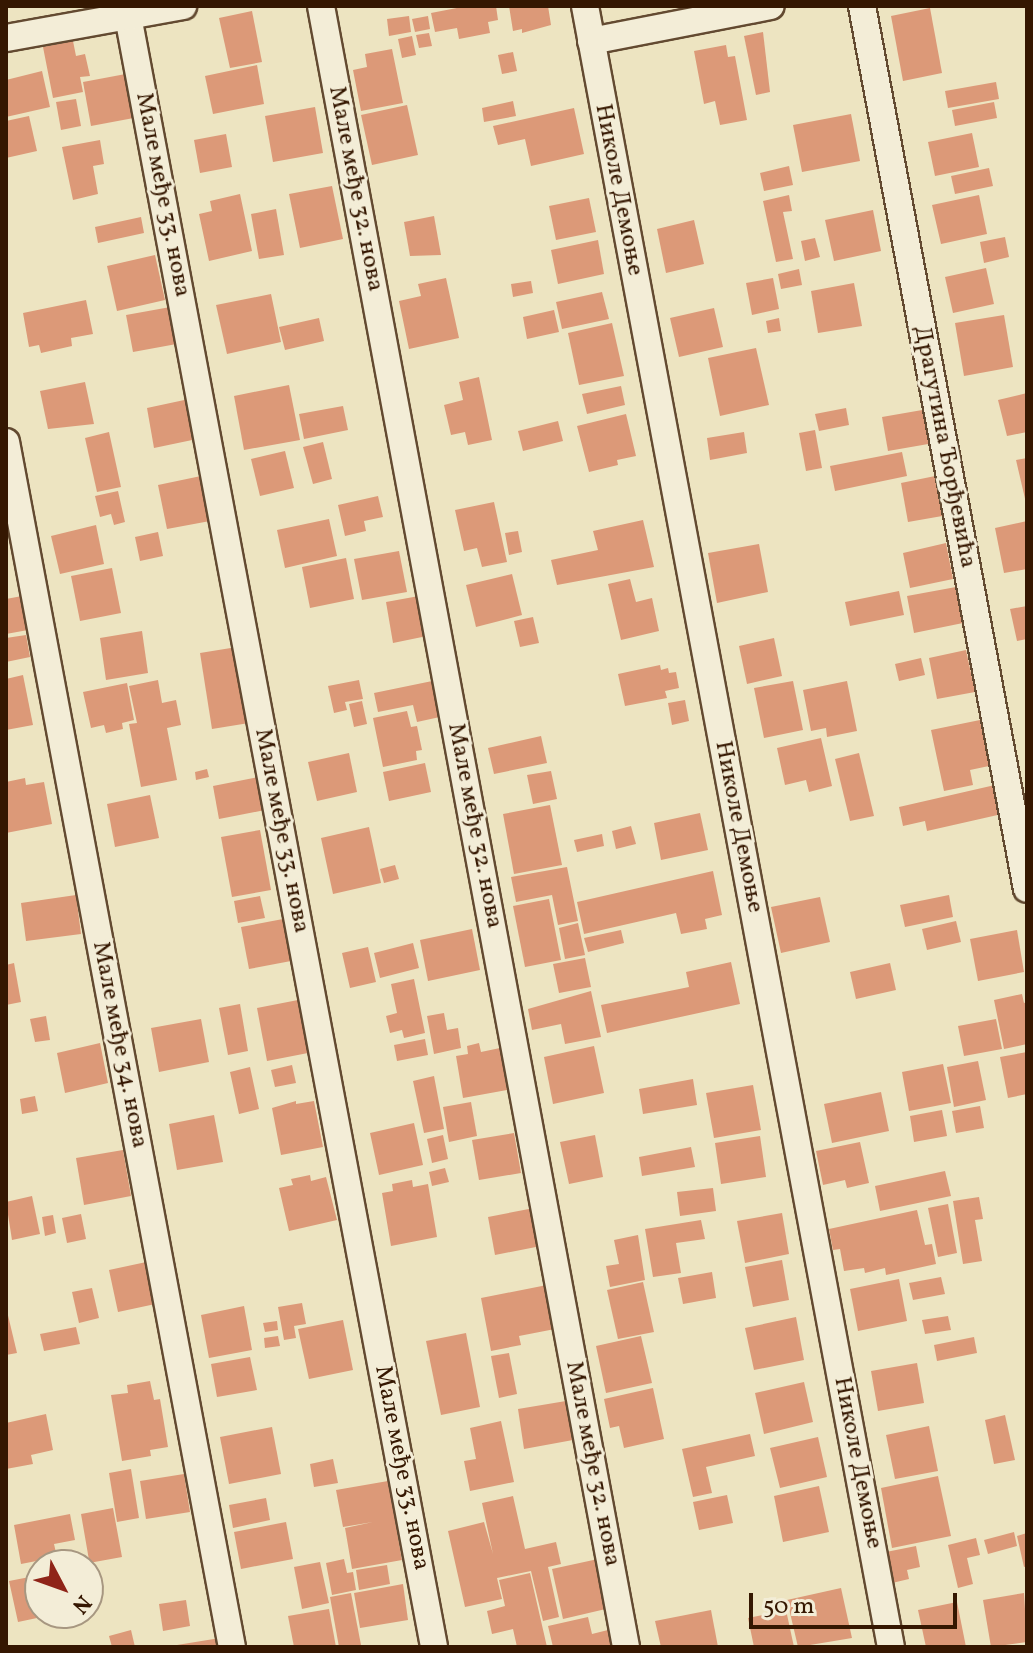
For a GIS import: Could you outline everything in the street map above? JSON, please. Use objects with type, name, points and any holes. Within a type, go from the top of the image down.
[{"type":"street","points":[[6,38],[183,6]]},
{"type":"street","name":"Мале међе 32. нова","points":[[321,6],[626,1647]]},
{"type":"street","name":"Николе Демоње","points":[[585,6],[891,1647]]},
{"type":"street","points":[[591,41],[771,6]]},
{"type":"street","name":"Драгутина Ђорђевића","points":[[862,6],[1027,889]]},
{"type":"street","name":"Мале међе 33. нова","points":[[128,16],[434,1647]]},
{"type":"street","name":"Мале међе 34. нова","points":[[6,442],[232,1647]]},
{"type":"building","points":[[467,6],[496,6],[498,20],[488,22],[490,33],[459,39],[457,28],[435,32],[431,13]]},
{"type":"building","points":[[509,6],[548,6],[551,25],[522,33],[522,29],[513,31]]},
{"type":"building","points":[[930,8],[942,73],[903,81],[891,16]]},
{"type":"building","points":[[252,11],[262,62],[230,68],[219,18]]},
{"type":"building","points":[[409,16],[411,32],[389,36],[387,19]]},
{"type":"building","points":[[428,16],[430,29],[415,32],[412,19]]},
{"type":"building","points":[[763,32],[770,92],[756,95],[744,36]]},
{"type":"building","points":[[429,33],[432,46],[419,48],[416,35]]},
{"type":"building","points":[[412,36],[416,55],[402,58],[398,39]]},
{"type":"building","points":[[73,41],[76,56],[85,54],[90,76],[80,77],[83,92],[53,98],[43,47]]},
{"type":"building","points":[[726,45],[728,57],[735,56],[747,120],[720,125],[715,101],[704,104],[694,51]]},
{"type":"building","points":[[392,49],[403,103],[361,111],[353,70],[367,67],[365,54]]},
{"type":"building","points":[[513,52],[517,71],[502,74],[498,55]]},
{"type":"building","points":[[257,65],[264,104],[213,114],[205,76]]},
{"type":"building","points":[[42,71],[50,107],[6,117],[6,80]]},
{"type":"building","points":[[131,73],[139,117],[91,126],[83,82]]},
{"type":"building","points":[[996,82],[999,99],[948,108],[945,91]]},
{"type":"building","points":[[76,99],[81,126],[61,130],[56,102]]},
{"type":"building","points":[[513,101],[516,116],[484,122],[482,108]]},
{"type":"building","points":[[994,102],[997,118],[955,126],[952,110]]},
{"type":"building","points":[[407,105],[418,155],[372,165],[361,115]]},
{"type":"building","points":[[315,107],[323,153],[273,162],[265,116]]},
{"type":"building","points":[[574,108],[584,154],[531,166],[525,139],[498,145],[493,126]]},
{"type":"building","points":[[851,114],[860,161],[802,172],[793,125]]},
{"type":"building","points":[[29,116],[37,151],[6,158],[6,121]]},
{"type":"building","points":[[972,133],[979,167],[935,176],[928,142]]},
{"type":"building","points":[[226,134],[232,167],[200,173],[194,140]]},
{"type":"building","points":[[100,140],[104,164],[93,166],[98,194],[73,200],[62,147]]},
{"type":"building","points":[[789,166],[793,185],[764,191],[760,173]]},
{"type":"building","points":[[989,168],[993,186],[955,194],[951,176]]},
{"type":"building","points":[[332,186],[343,239],[300,248],[289,194]]},
{"type":"building","points":[[240,194],[252,251],[209,261],[199,214],[212,211],[210,201]]},
{"type":"building","points":[[789,195],[792,211],[783,212],[793,259],[776,262],[763,201]]},
{"type":"building","points":[[979,195],[987,234],[941,244],[932,205]]},
{"type":"building","points":[[589,198],[596,232],[556,240],[549,206]]},
{"type":"building","points":[[276,209],[284,255],[259,259],[251,214]]},
{"type":"building","points":[[873,210],[881,251],[834,261],[825,220]]},
{"type":"building","points":[[434,216],[441,255],[410,256],[404,222]]},
{"type":"building","points":[[141,217],[144,233],[98,243],[95,227]]},
{"type":"building","points":[[694,220],[704,264],[666,273],[657,229]]},
{"type":"building","points":[[1005,237],[1009,257],[984,263],[980,242]]},
{"type":"building","points":[[815,238],[820,257],[805,261],[801,241]]},
{"type":"building","points":[[598,240],[604,274],[558,284],[551,250]]},
{"type":"building","points":[[155,255],[165,300],[117,311],[107,266]]},
{"type":"building","points":[[986,268],[994,304],[953,313],[945,277]]},
{"type":"building","points":[[799,269],[802,285],[781,289],[778,274]]},
{"type":"building","points":[[446,278],[459,338],[409,349],[399,301],[421,296],[418,284]]},
{"type":"building","points":[[773,278],[779,309],[752,315],[746,283]]},
{"type":"building","points":[[531,281],[533,293],[513,297],[511,284]]},
{"type":"building","points":[[854,283],[862,326],[818,333],[811,291]]},
{"type":"building","points":[[602,292],[609,319],[562,329],[556,302]]},
{"type":"building","points":[[271,294],[281,342],[227,354],[216,305]]},
{"type":"building","points":[[86,300],[93,334],[71,338],[72,346],[41,353],[39,345],[29,347],[23,313]]},
{"type":"building","points":[[176,306],[182,343],[133,352],[126,315]]},
{"type":"building","points":[[714,308],[723,347],[679,357],[670,318]]},
{"type":"building","points":[[554,310],[559,332],[527,339],[523,317]]},
{"type":"building","points":[[1004,315],[1013,367],[964,376],[955,323]]},
{"type":"building","points":[[319,318],[324,341],[285,350],[279,327]]},
{"type":"building","points":[[779,318],[781,331],[768,333],[766,321]]},
{"type":"building","points":[[612,323],[624,376],[579,385],[568,333]]},
{"type":"building","points":[[756,348],[769,405],[720,416],[708,358]]},
{"type":"building","points":[[479,377],[492,440],[468,445],[465,432],[451,435],[444,405],[463,400],[459,382]]},
{"type":"building","points":[[85,382],[94,424],[48,429],[40,391]]},
{"type":"building","points":[[289,385],[300,440],[244,450],[234,396]]},
{"type":"building","points":[[621,386],[625,405],[587,414],[582,394]]},
{"type":"building","points":[[1027,393],[1027,432],[1007,436],[998,400]]},
{"type":"building","points":[[189,399],[197,439],[154,448],[147,408]]},
{"type":"building","points":[[343,406],[348,430],[304,439],[299,414]]},
{"type":"building","points":[[846,408],[849,425],[819,431],[815,414]]},
{"type":"building","points":[[928,409],[934,443],[888,451],[882,417]]},
{"type":"building","points":[[626,414],[636,456],[617,460],[618,465],[589,472],[577,426]]},
{"type":"building","points":[[558,421],[563,441],[523,451],[518,431]]},
{"type":"building","points":[[815,430],[822,468],[806,471],[799,433]]},
{"type":"building","points":[[109,432],[121,487],[97,492],[85,438]]},
{"type":"building","points":[[744,432],[747,453],[710,460],[707,438]]},
{"type":"building","points":[[323,442],[332,479],[313,484],[303,447]]},
{"type":"building","points":[[285,451],[294,488],[260,496],[251,459]]},
{"type":"building","points":[[902,452],[907,476],[835,491],[830,466]]},
{"type":"building","points":[[1027,458],[1027,503],[1026,503],[1016,460]]},
{"type":"building","points":[[940,475],[948,515],[908,522],[901,483]]},
{"type":"building","points":[[201,476],[210,521],[167,529],[158,485]]},
{"type":"building","points":[[118,491],[125,522],[114,525],[111,514],[100,517],[95,496]]},
{"type":"building","points":[[378,496],[383,517],[364,521],[366,531],[345,536],[338,505]]},
{"type":"building","points":[[494,502],[507,562],[482,567],[477,548],[464,551],[455,510]]},
{"type":"building","points":[[329,519],[337,556],[285,568],[277,530]]},
{"type":"building","points":[[643,520],[654,567],[557,585],[551,560],[598,550],[593,531]]},
{"type":"building","points":[[1027,521],[1027,569],[1004,573],[995,528]]},
{"type":"building","points":[[96,525],[104,564],[60,574],[51,536]]},
{"type":"building","points":[[518,531],[522,552],[509,555],[505,533]]},
{"type":"building","points":[[158,532],[163,556],[140,561],[135,537]]},
{"type":"building","points":[[946,543],[953,579],[910,588],[903,553]]},
{"type":"building","points":[[759,544],[768,592],[717,603],[708,553]]},
{"type":"building","points":[[399,551],[407,592],[362,600],[354,559]]},
{"type":"building","points":[[346,558],[354,599],[310,608],[302,567]]},
{"type":"building","points":[[112,568],[121,613],[80,621],[71,576]]},
{"type":"building","points":[[512,574],[522,615],[476,627],[466,585]]},
{"type":"building","points":[[630,579],[636,602],[652,598],[659,631],[621,640],[608,584]]},
{"type":"building","points":[[956,587],[963,623],[914,633],[907,596]]},
{"type":"building","points":[[899,591],[904,615],[850,626],[845,602]]},
{"type":"building","points":[[22,596],[28,630],[6,634],[6,599]]},
{"type":"building","points":[[419,596],[427,636],[393,643],[386,602]]},
{"type":"building","points":[[1027,606],[1027,639],[1017,641],[1010,609]]},
{"type":"building","points":[[533,617],[539,643],[520,647],[514,621]]},
{"type":"building","points":[[142,631],[148,673],[106,680],[100,638]]},
{"type":"building","points":[[26,635],[30,657],[6,662],[6,638]]},
{"type":"building","points":[[774,638],[782,676],[747,684],[739,646]]},
{"type":"building","points":[[237,647],[249,723],[212,729],[200,653]]},
{"type":"building","points":[[966,650],[975,692],[937,699],[929,658]]},
{"type":"building","points":[[921,658],[925,675],[899,681],[895,664]]},
{"type":"building","points":[[660,665],[661,670],[668,668],[669,673],[676,672],[679,688],[665,691],[667,698],[625,706],[618,674]]},
{"type":"building","points":[[23,675],[33,725],[6,730],[6,679]]},
{"type":"building","points":[[442,679],[449,715],[417,722],[413,705],[378,712],[374,693]]},
{"type":"building","points":[[158,680],[162,703],[176,700],[181,725],[167,728],[177,780],[141,787],[129,724],[137,723],[129,686]]},
{"type":"building","points":[[359,680],[363,699],[345,702],[347,710],[334,713],[328,686]]},
{"type":"building","points":[[793,681],[803,730],[764,738],[754,688]]},
{"type":"building","points":[[847,681],[857,731],[827,737],[826,728],[811,731],[803,690]]},
{"type":"building","points":[[127,683],[134,720],[122,723],[123,729],[106,733],[104,725],[91,728],[83,692]]},
{"type":"building","points":[[685,700],[689,721],[672,725],[668,703]]},
{"type":"building","points":[[362,701],[367,724],[354,727],[349,704]]},
{"type":"building","points":[[407,711],[411,727],[417,726],[422,750],[416,751],[417,760],[383,767],[373,718]]},
{"type":"building","points":[[980,720],[989,766],[970,770],[973,785],[944,791],[931,730]]},
{"type":"building","points":[[541,736],[547,763],[494,774],[488,748]]},
{"type":"building","points":[[821,738],[832,786],[809,792],[806,780],[785,785],[777,748]]},
{"type":"building","points":[[349,753],[357,792],[317,801],[308,762]]},
{"type":"building","points":[[859,753],[874,816],[850,821],[835,759]]},
{"type":"building","points":[[425,763],[431,792],[389,801],[383,772]]},
{"type":"building","points":[[207,769],[209,777],[196,780],[195,772]]},
{"type":"building","points":[[551,771],[557,799],[533,804],[527,775]]},
{"type":"building","points":[[259,777],[265,810],[219,819],[213,786]]},
{"type":"building","points":[[25,778],[26,785],[44,782],[52,824],[6,833],[6,782]]},
{"type":"building","points":[[995,785],[1002,814],[927,831],[925,821],[903,826],[899,807]]},
{"type":"building","points":[[150,795],[159,838],[115,847],[107,804]]},
{"type":"building","points":[[550,805],[562,865],[514,874],[503,814]]},
{"type":"building","points":[[700,813],[708,850],[661,860],[654,823]]},
{"type":"building","points":[[631,826],[636,844],[616,849],[612,831]]},
{"type":"building","points":[[369,827],[381,883],[333,894],[321,838]]},
{"type":"building","points":[[260,830],[271,890],[232,897],[221,837]]},
{"type":"building","points":[[602,834],[604,846],[577,852],[574,840]]},
{"type":"building","points":[[395,865],[399,879],[384,883],[380,869]]},
{"type":"building","points":[[567,867],[578,921],[558,925],[552,895],[516,902],[511,877]]},
{"type":"building","points":[[713,871],[722,915],[705,919],[707,929],[681,934],[676,913],[584,934],[577,902]]},
{"type":"building","points":[[76,895],[81,934],[26,941],[21,903]]},
{"type":"building","points":[[949,895],[953,917],[905,927],[900,905]]},
{"type":"building","points":[[260,896],[265,918],[238,923],[234,901]]},
{"type":"building","points":[[820,897],[830,942],[781,953],[771,907]]},
{"type":"building","points":[[549,899],[561,960],[525,967],[513,906]]},
{"type":"building","points":[[283,919],[291,961],[249,969],[241,927]]},
{"type":"building","points":[[956,921],[961,942],[927,950],[922,929]]},
{"type":"building","points":[[578,923],[585,955],[565,959],[559,928]]},
{"type":"building","points":[[472,929],[480,970],[428,981],[420,940]]},
{"type":"building","points":[[621,930],[624,943],[588,952],[584,938]]},
{"type":"building","points":[[1017,930],[1024,972],[978,981],[970,939]]},
{"type":"building","points":[[413,943],[419,968],[380,978],[374,953]]},
{"type":"building","points":[[368,947],[376,982],[350,988],[342,953]]},
{"type":"building","points":[[585,958],[591,987],[559,993],[553,964]]},
{"type":"building","points":[[731,962],[740,1004],[607,1033],[601,1005],[689,987],[686,972]]},
{"type":"building","points":[[14,963],[21,1002],[6,1005],[6,965]]},
{"type":"building","points":[[890,963],[896,990],[856,999],[850,972]]},
{"type":"building","points":[[414,979],[425,1033],[404,1038],[402,1030],[390,1033],[386,1016],[397,1013],[391,984]]},
{"type":"building","points":[[591,991],[601,1037],[565,1044],[561,1024],[532,1030],[528,1009]]},
{"type":"building","points":[[1022,994],[1024,1003],[1027,1002],[1027,1044],[1004,1049],[994,1000]]},
{"type":"building","points":[[298,1000],[308,1053],[267,1061],[257,1008]]},
{"type":"building","points":[[240,1004],[248,1051],[228,1055],[219,1008]]},
{"type":"building","points":[[444,1013],[447,1030],[458,1028],[461,1048],[434,1054],[427,1016]]},
{"type":"building","points":[[46,1016],[50,1040],[35,1042],[30,1019]]},
{"type":"building","points":[[201,1019],[209,1062],[159,1072],[151,1028]]},
{"type":"building","points":[[996,1019],[1002,1049],[964,1056],[958,1026]]},
{"type":"building","points":[[425,1039],[428,1055],[397,1061],[394,1045]]},
{"type":"building","points":[[100,1043],[108,1083],[65,1093],[57,1053]]},
{"type":"building","points":[[479,1043],[481,1052],[500,1048],[507,1090],[463,1098],[456,1056],[468,1054],[467,1046]]},
{"type":"building","points":[[594,1046],[604,1093],[553,1104],[544,1057]]},
{"type":"building","points":[[1027,1052],[1027,1094],[1008,1098],[1000,1057]]},
{"type":"building","points":[[978,1061],[986,1100],[954,1107],[947,1067]]},
{"type":"building","points":[[943,1064],[951,1103],[909,1111],[902,1072]]},
{"type":"building","points":[[292,1065],[296,1083],[275,1087],[271,1070]]},
{"type":"building","points":[[250,1067],[259,1109],[239,1114],[230,1072]]},
{"type":"building","points":[[434,1076],[444,1129],[424,1133],[413,1081]]},
{"type":"building","points":[[693,1079],[697,1105],[643,1114],[639,1089]]},
{"type":"building","points":[[753,1085],[761,1130],[714,1138],[706,1093]]},
{"type":"building","points":[[881,1092],[889,1131],[832,1143],[824,1104]]},
{"type":"building","points":[[35,1096],[38,1111],[22,1114],[20,1099]]},
{"type":"building","points":[[296,1101],[296,1104],[314,1101],[323,1147],[281,1155],[272,1108]]},
{"type":"building","points":[[471,1102],[477,1136],[449,1142],[443,1107]]},
{"type":"building","points":[[980,1106],[984,1128],[956,1133],[952,1111]]},
{"type":"building","points":[[942,1110],[947,1136],[914,1142],[910,1116]]},
{"type":"building","points":[[214,1115],[223,1162],[177,1170],[169,1124]]},
{"type":"building","points":[[414,1123],[423,1165],[379,1175],[370,1133]]},
{"type":"building","points":[[514,1133],[521,1173],[479,1180],[472,1140]]},
{"type":"building","points":[[443,1135],[448,1159],[432,1163],[427,1139]]},
{"type":"building","points":[[595,1135],[603,1177],[569,1184],[560,1142]]},
{"type":"building","points":[[760,1136],[766,1177],[721,1184],[715,1143]]},
{"type":"building","points":[[860,1142],[869,1183],[847,1188],[845,1180],[823,1185],[816,1151]]},
{"type":"building","points":[[691,1147],[695,1167],[642,1176],[639,1157]]},
{"type":"building","points":[[123,1150],[131,1196],[84,1205],[76,1158]]},
{"type":"building","points":[[445,1168],[449,1182],[432,1186],[429,1172]]},
{"type":"building","points":[[945,1171],[951,1196],[880,1211],[875,1186]]},
{"type":"building","points":[[310,1175],[311,1181],[326,1177],[337,1220],[289,1231],[279,1188],[293,1185],[291,1179]]},
{"type":"building","points":[[412,1180],[413,1187],[428,1184],[437,1237],[391,1246],[382,1193],[393,1191],[392,1184]]},
{"type":"building","points":[[713,1188],[716,1211],[680,1216],[677,1192]]},
{"type":"building","points":[[32,1196],[40,1234],[12,1240],[6,1202]]},
{"type":"building","points":[[979,1197],[983,1219],[975,1220],[982,1261],[963,1264],[953,1201]]},
{"type":"building","points":[[948,1204],[957,1253],[938,1257],[928,1208]]},
{"type":"building","points":[[534,1208],[541,1246],[495,1255],[488,1217]]},
{"type":"building","points":[[917,1210],[925,1245],[932,1244],[936,1264],[886,1275],[885,1268],[865,1273],[864,1268],[844,1271],[840,1249],[833,1250],[829,1229]]},
{"type":"building","points":[[782,1213],[789,1254],[745,1263],[737,1221]]},
{"type":"building","points":[[81,1214],[86,1239],[67,1243],[62,1218]]},
{"type":"building","points":[[53,1215],[56,1233],[45,1236],[42,1217]]},
{"type":"building","points":[[701,1220],[705,1239],[676,1243],[681,1273],[653,1277],[645,1229]]},
{"type":"building","points":[[638,1235],[645,1280],[610,1287],[606,1266],[619,1264],[614,1240]]},
{"type":"building","points":[[782,1260],[789,1300],[753,1307],[745,1267]]},
{"type":"building","points":[[151,1261],[160,1303],[118,1312],[109,1270]]},
{"type":"building","points":[[712,1272],[716,1298],[683,1304],[678,1278]]},
{"type":"building","points":[[941,1277],[945,1294],[913,1300],[909,1283]]},
{"type":"building","points":[[899,1279],[907,1321],[858,1331],[850,1289]]},
{"type":"building","points":[[643,1282],[654,1332],[618,1339],[607,1290]]},
{"type":"building","points":[[547,1285],[555,1329],[519,1336],[521,1345],[491,1351],[481,1298]]},
{"type":"building","points":[[92,1288],[99,1318],[79,1323],[72,1292]]},
{"type":"building","points":[[302,1303],[306,1324],[294,1326],[296,1338],[284,1340],[278,1307]]},
{"type":"building","points":[[244,1306],[252,1350],[209,1358],[201,1315]]},
{"type":"building","points":[[6,1307],[17,1353],[6,1355]]},
{"type":"building","points":[[948,1316],[951,1330],[925,1334],[922,1320]]},
{"type":"building","points":[[796,1317],[804,1360],[754,1370],[745,1328]]},
{"type":"building","points":[[343,1320],[353,1370],[309,1379],[298,1329]]},
{"type":"building","points":[[277,1321],[278,1330],[265,1332],[263,1323]]},
{"type":"building","points":[[76,1327],[80,1344],[44,1351],[40,1334]]},
{"type":"building","points":[[466,1333],[480,1407],[441,1415],[426,1341]]},
{"type":"building","points":[[278,1336],[280,1346],[265,1348],[264,1338]]},
{"type":"building","points":[[641,1336],[652,1383],[606,1393],[596,1346]]},
{"type":"building","points":[[974,1337],[977,1353],[937,1361],[934,1345]]},
{"type":"building","points":[[509,1353],[517,1394],[499,1398],[491,1356]]},
{"type":"building","points":[[250,1357],[257,1390],[217,1397],[211,1364]]},
{"type":"building","points":[[917,1363],[924,1403],[878,1411],[871,1371]]},
{"type":"building","points":[[150,1381],[154,1400],[160,1399],[168,1447],[150,1450],[151,1456],[122,1461],[111,1395],[128,1393],[127,1385]]},
{"type":"building","points":[[804,1382],[813,1422],[764,1434],[755,1393]]},
{"type":"building","points":[[653,1388],[664,1439],[624,1448],[619,1426],[610,1428],[604,1399]]},
{"type":"building","points":[[566,1401],[573,1440],[524,1449],[518,1409]]},
{"type":"building","points":[[46,1414],[53,1450],[31,1455],[33,1464],[6,1469],[6,1423]]},
{"type":"building","points":[[1005,1415],[1015,1460],[994,1464],[985,1420]]},
{"type":"building","points":[[501,1421],[514,1482],[470,1491],[464,1461],[476,1459],[470,1428]]},
{"type":"building","points":[[929,1426],[938,1471],[895,1479],[886,1435]]},
{"type":"building","points":[[272,1427],[281,1474],[229,1484],[220,1437]]},
{"type":"building","points":[[750,1434],[755,1456],[706,1467],[712,1493],[693,1497],[682,1449]]},
{"type":"building","points":[[818,1437],[827,1477],[780,1488],[770,1448]]},
{"type":"building","points":[[333,1459],[338,1483],[314,1487],[310,1464]]},
{"type":"building","points":[[131,1469],[139,1518],[117,1522],[109,1473]]},
{"type":"building","points":[[184,1474],[190,1512],[146,1519],[140,1481]]},
{"type":"building","points":[[938,1476],[951,1536],[892,1548],[881,1488]]},
{"type":"building","points":[[388,1481],[402,1560],[352,1569],[345,1528],[373,1522],[343,1527],[336,1490]]},
{"type":"building","points":[[819,1486],[829,1532],[783,1542],[774,1496]]},
{"type":"building","points":[[727,1495],[733,1523],[699,1530],[693,1502]]},
{"type":"building","points":[[513,1496],[525,1549],[556,1542],[561,1564],[548,1567],[559,1617],[543,1621],[531,1571],[497,1578],[502,1599],[465,1607],[448,1531],[484,1522],[493,1554],[482,1503]]},
{"type":"building","points":[[266,1498],[270,1520],[233,1528],[229,1505]]},
{"type":"building","points":[[113,1508],[122,1557],[104,1560],[104,1549],[87,1549],[81,1514]]},
{"type":"building","points":[[70,1514],[75,1540],[54,1544],[55,1549],[24,1549],[24,1563],[21,1564],[14,1525]]},
{"type":"building","points":[[286,1522],[293,1559],[241,1569],[234,1532]]},
{"type":"building","points":[[1014,1532],[1017,1546],[988,1554],[984,1540]]},
{"type":"building","points":[[1027,1533],[1027,1566],[1024,1567],[1017,1536]]},
{"type":"building","points":[[976,1538],[980,1555],[967,1558],[973,1584],[958,1588],[948,1545]]},
{"type":"building","points":[[916,1546],[920,1567],[907,1570],[909,1579],[892,1583],[886,1552]]},
{"type":"building","points":[[344,1559],[347,1573],[353,1572],[356,1590],[332,1595],[326,1563]]},
{"type":"building","points":[[598,1559],[610,1608],[563,1619],[552,1569]]},
{"type":"building","points":[[320,1562],[329,1603],[302,1609],[294,1567]]},
{"type":"building","points":[[387,1565],[390,1584],[359,1590],[356,1570]]},
{"type":"building","points":[[530,1573],[547,1647],[517,1647],[513,1629],[492,1634],[487,1611],[505,1606],[499,1580]]},
{"type":"building","points":[[24,1578],[24,1621],[18,1622],[9,1581]]},
{"type":"building","points":[[403,1584],[408,1620],[360,1628],[354,1593]]},
{"type":"building","points":[[841,1588],[852,1638],[798,1647],[787,1600]]},
{"type":"building","points":[[351,1593],[361,1645],[339,1647],[330,1597]]},
{"type":"building","points":[[1024,1593],[1027,1642],[991,1647],[983,1600]]},
{"type":"building","points":[[186,1600],[190,1626],[163,1631],[159,1604]]},
{"type":"building","points":[[957,1602],[966,1647],[926,1647],[918,1610]]},
{"type":"building","points":[[329,1609],[336,1647],[294,1647],[288,1616]]},
{"type":"building","points":[[711,1610],[718,1647],[661,1647],[655,1621]]},
{"type":"building","points":[[786,1610],[794,1647],[754,1647],[748,1618]]},
{"type":"building","points":[[588,1617],[592,1634],[612,1629],[616,1647],[553,1647],[548,1626]]},
{"type":"building","points":[[131,1630],[135,1647],[112,1647],[109,1636]]},
{"type":"building","points":[[220,1638],[221,1647],[177,1647],[177,1645]]}]
